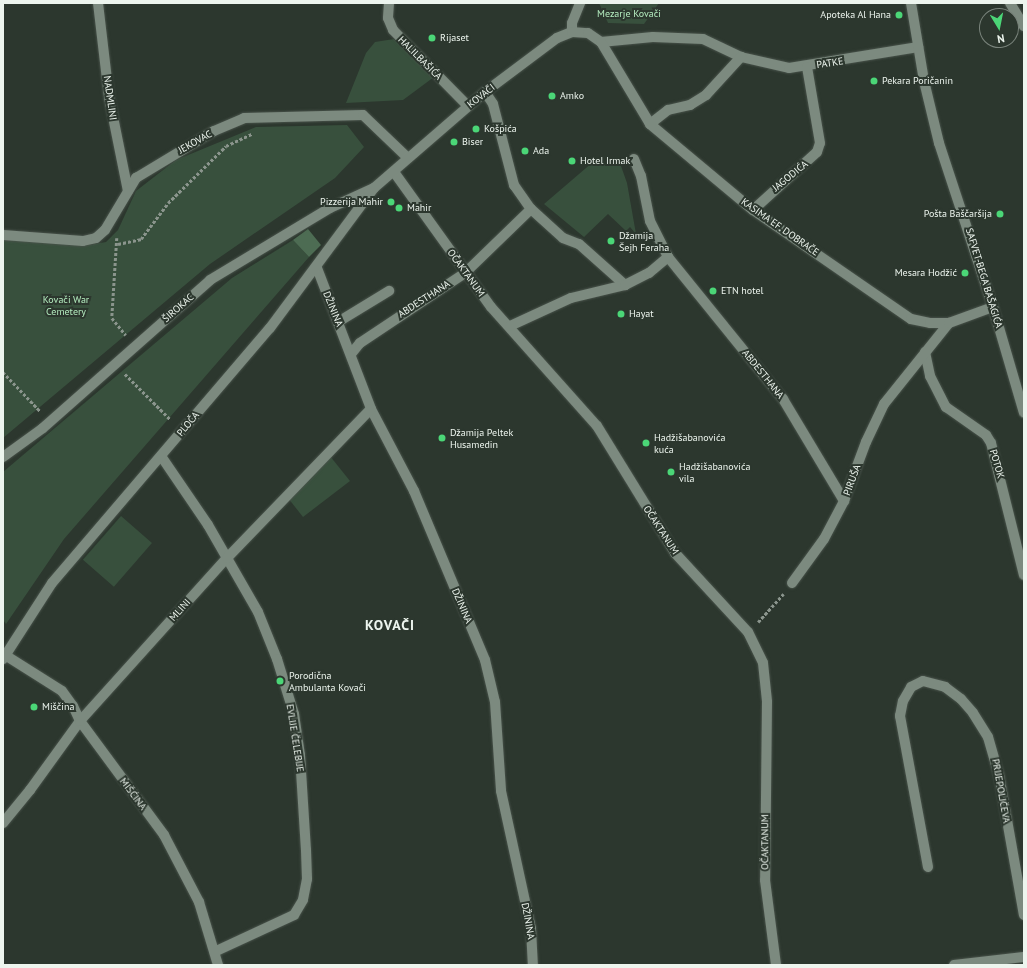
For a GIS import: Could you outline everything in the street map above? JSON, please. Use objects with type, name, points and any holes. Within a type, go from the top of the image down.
[{"type":"street","name":"NADMLINI","points":[[98,3],[109,97],[128,192]]},
{"type":"street","name":"HALILBAŠIĆA","points":[[389,3],[388,18],[393,30],[468,106]]},
{"type":"street","points":[[580,3],[572,22],[572,32],[588,33],[601,42]]},
{"type":"street","name":"SAFVET-BEGA BAŠAGIĆA","points":[[911,3],[918,47],[939,143],[993,307],[1024,414]]},
{"type":"street","points":[[1010,3],[1024,26]]},
{"type":"street","name":"KOVAČI","points":[[374,188],[485,92],[557,38],[572,32]]},
{"type":"street","name":"PATKE","points":[[601,42],[624,38],[685,37],[704,39],[741,57],[789,68],[807,67],[918,47]]},
{"type":"street","name":"KASIMA EF. DOBRAČE","points":[[601,42],[650,124],[753,210],[911,319],[930,323],[949,323],[993,307]]},
{"type":"street","points":[[650,124],[668,110],[690,105],[706,96],[741,57]]},
{"type":"street","name":"JAGODIĆA","points":[[753,210],[817,152],[820,143],[807,67]]},
{"type":"street","points":[[485,92],[493,104],[514,185],[531,209],[563,238],[579,244],[625,285]]},
{"type":"street","name":"JEKOVAC","points":[[3,235],[83,241],[96,238],[108,225],[136,178],[214,131],[244,118],[363,115],[408,158]]},
{"type":"street","name":"ABDESTHANA","points":[[634,159],[641,176],[650,222],[668,257],[783,399],[844,501]]},
{"type":"street","name":"OČAKTANUM","points":[[394,172],[465,273],[597,426],[675,553],[748,632],[763,663],[767,702],[765,880],[776,965]]},
{"type":"street","name":"PLOČA","points":[[4,657],[52,583],[270,328],[317,268],[374,188]]},
{"type":"street","name":"ŠIROKAC","points":[[3,457],[50,422],[210,280],[330,208],[374,188]]},
{"type":"street","name":"ABDESTHANA","points":[[351,354],[366,339],[465,273],[531,209]]},
{"type":"street","points":[[510,326],[571,298],[625,285],[649,273],[668,257]]},
{"type":"street","name":"DŽININA","points":[[317,268],[371,409],[414,491],[485,660],[495,702],[501,791],[531,929],[533,965]]},
{"type":"street","points":[[338,322],[389,291]]},
{"type":"street","name":"PIRUŠA","points":[[792,583],[824,539],[844,501],[866,442],[884,404],[949,323]]},
{"type":"street","name":"POTOK","points":[[925,352],[930,376],[946,406],[986,435],[991,443],[1024,575]]},
{"type":"street","name":"MLINI","points":[[3,823],[30,790],[80,721],[227,558],[371,409]]},
{"type":"street","name":"EVLIJE ČELEBIJE","points":[[161,456],[227,558],[258,612],[278,659],[294,714],[300,755],[307,879],[303,900],[294,915],[216,951]]},
{"type":"street","name":"MIŠĆINA","points":[[4,657],[62,691],[73,706],[80,721],[164,835],[199,902],[216,951],[218,965]]},
{"type":"street","name":"PRIJEPOLJČEVA","points":[[928,867],[900,716],[903,701],[912,687],[923,681],[945,687],[960,699],[973,713],[988,737],[999,775],[1024,915]]},
{"type":"street","points":[[954,965],[1024,957]]},
{"type":"path","points":[[118,244],[141,239],[168,203],[226,146],[258,132]]},
{"type":"path","points":[[108,225],[119,240],[112,318],[135,346]]},
{"type":"path","points":[[121,370],[172,421]]},
{"type":"path","points":[[3,372],[50,422]]},
{"type":"path","points":[[748,632],[792,583]]},
{"type":"green space","name":"Mezarje Kovači","points":[[599,3],[659,3],[644,24],[608,23]]},
{"type":"green space","points":[[394,39],[434,77],[403,100],[346,103],[366,53],[375,42]]},
{"type":"green space","name":"Kovači War Cemetery","points":[[347,125],[364,147],[335,178],[210,264],[3,438],[3,239],[88,245],[106,242],[118,230],[136,191],[176,160],[256,127]]},
{"type":"green space","points":[[615,161],[621,166],[627,183],[636,234],[630,227],[626,231],[608,214],[584,237],[544,204],[593,162]]},
{"type":"green space","points":[[293,240],[309,257],[64,539],[6,624],[3,620],[3,472],[232,278]]},
{"type":"green space","points":[[330,456],[350,481],[303,517],[288,498]]},
{"type":"green space","points":[[121,516],[152,543],[114,587],[83,560]]},
{"type":"shaded area","points":[[308,229],[321,245],[309,257],[293,240]]},
{"type":"place","name":"Apoteka Al Hana","points":[[899,15]]},
{"type":"place","name":"Rijaset","points":[[432,38]]},
{"type":"place","name":"Pekara Poričanin","points":[[874,81]]},
{"type":"place","name":"Amko","points":[[552,96]]},
{"type":"place","name":"Košpića","points":[[476,129]]},
{"type":"place","name":"Biser","points":[[454,142]]},
{"type":"place","name":"Ada","points":[[525,151]]},
{"type":"place","name":"Hotel Irmak","points":[[572,161]]},
{"type":"place","name":"Pizzerija Mahir","points":[[391,202]]},
{"type":"place","name":"Mahir","points":[[399,208]]},
{"type":"place","name":"Pošta Baščaršija","points":[[1000,214]]},
{"type":"place","name":"Džamija Šejh Feraha","points":[[611,241]]},
{"type":"place","name":"Mesara Hodžić","points":[[965,273]]},
{"type":"place","name":"ETN hotel","points":[[713,291]]},
{"type":"place","name":"Hayat","points":[[621,314]]},
{"type":"place","name":"Džamija Peltek Husamedin","points":[[442,438]]},
{"type":"place","name":"Hadžišabanovića kuća","points":[[646,443]]},
{"type":"place","name":"Hadžišabanovića vila","points":[[671,472]]},
{"type":"place","name":"Porodična Ambulanta Kovači","points":[[280,681]]},
{"type":"place","name":"Miščina","points":[[34,707]]},
{"type":"district","name":"KOVAČI","points":[[390,625]]}]
